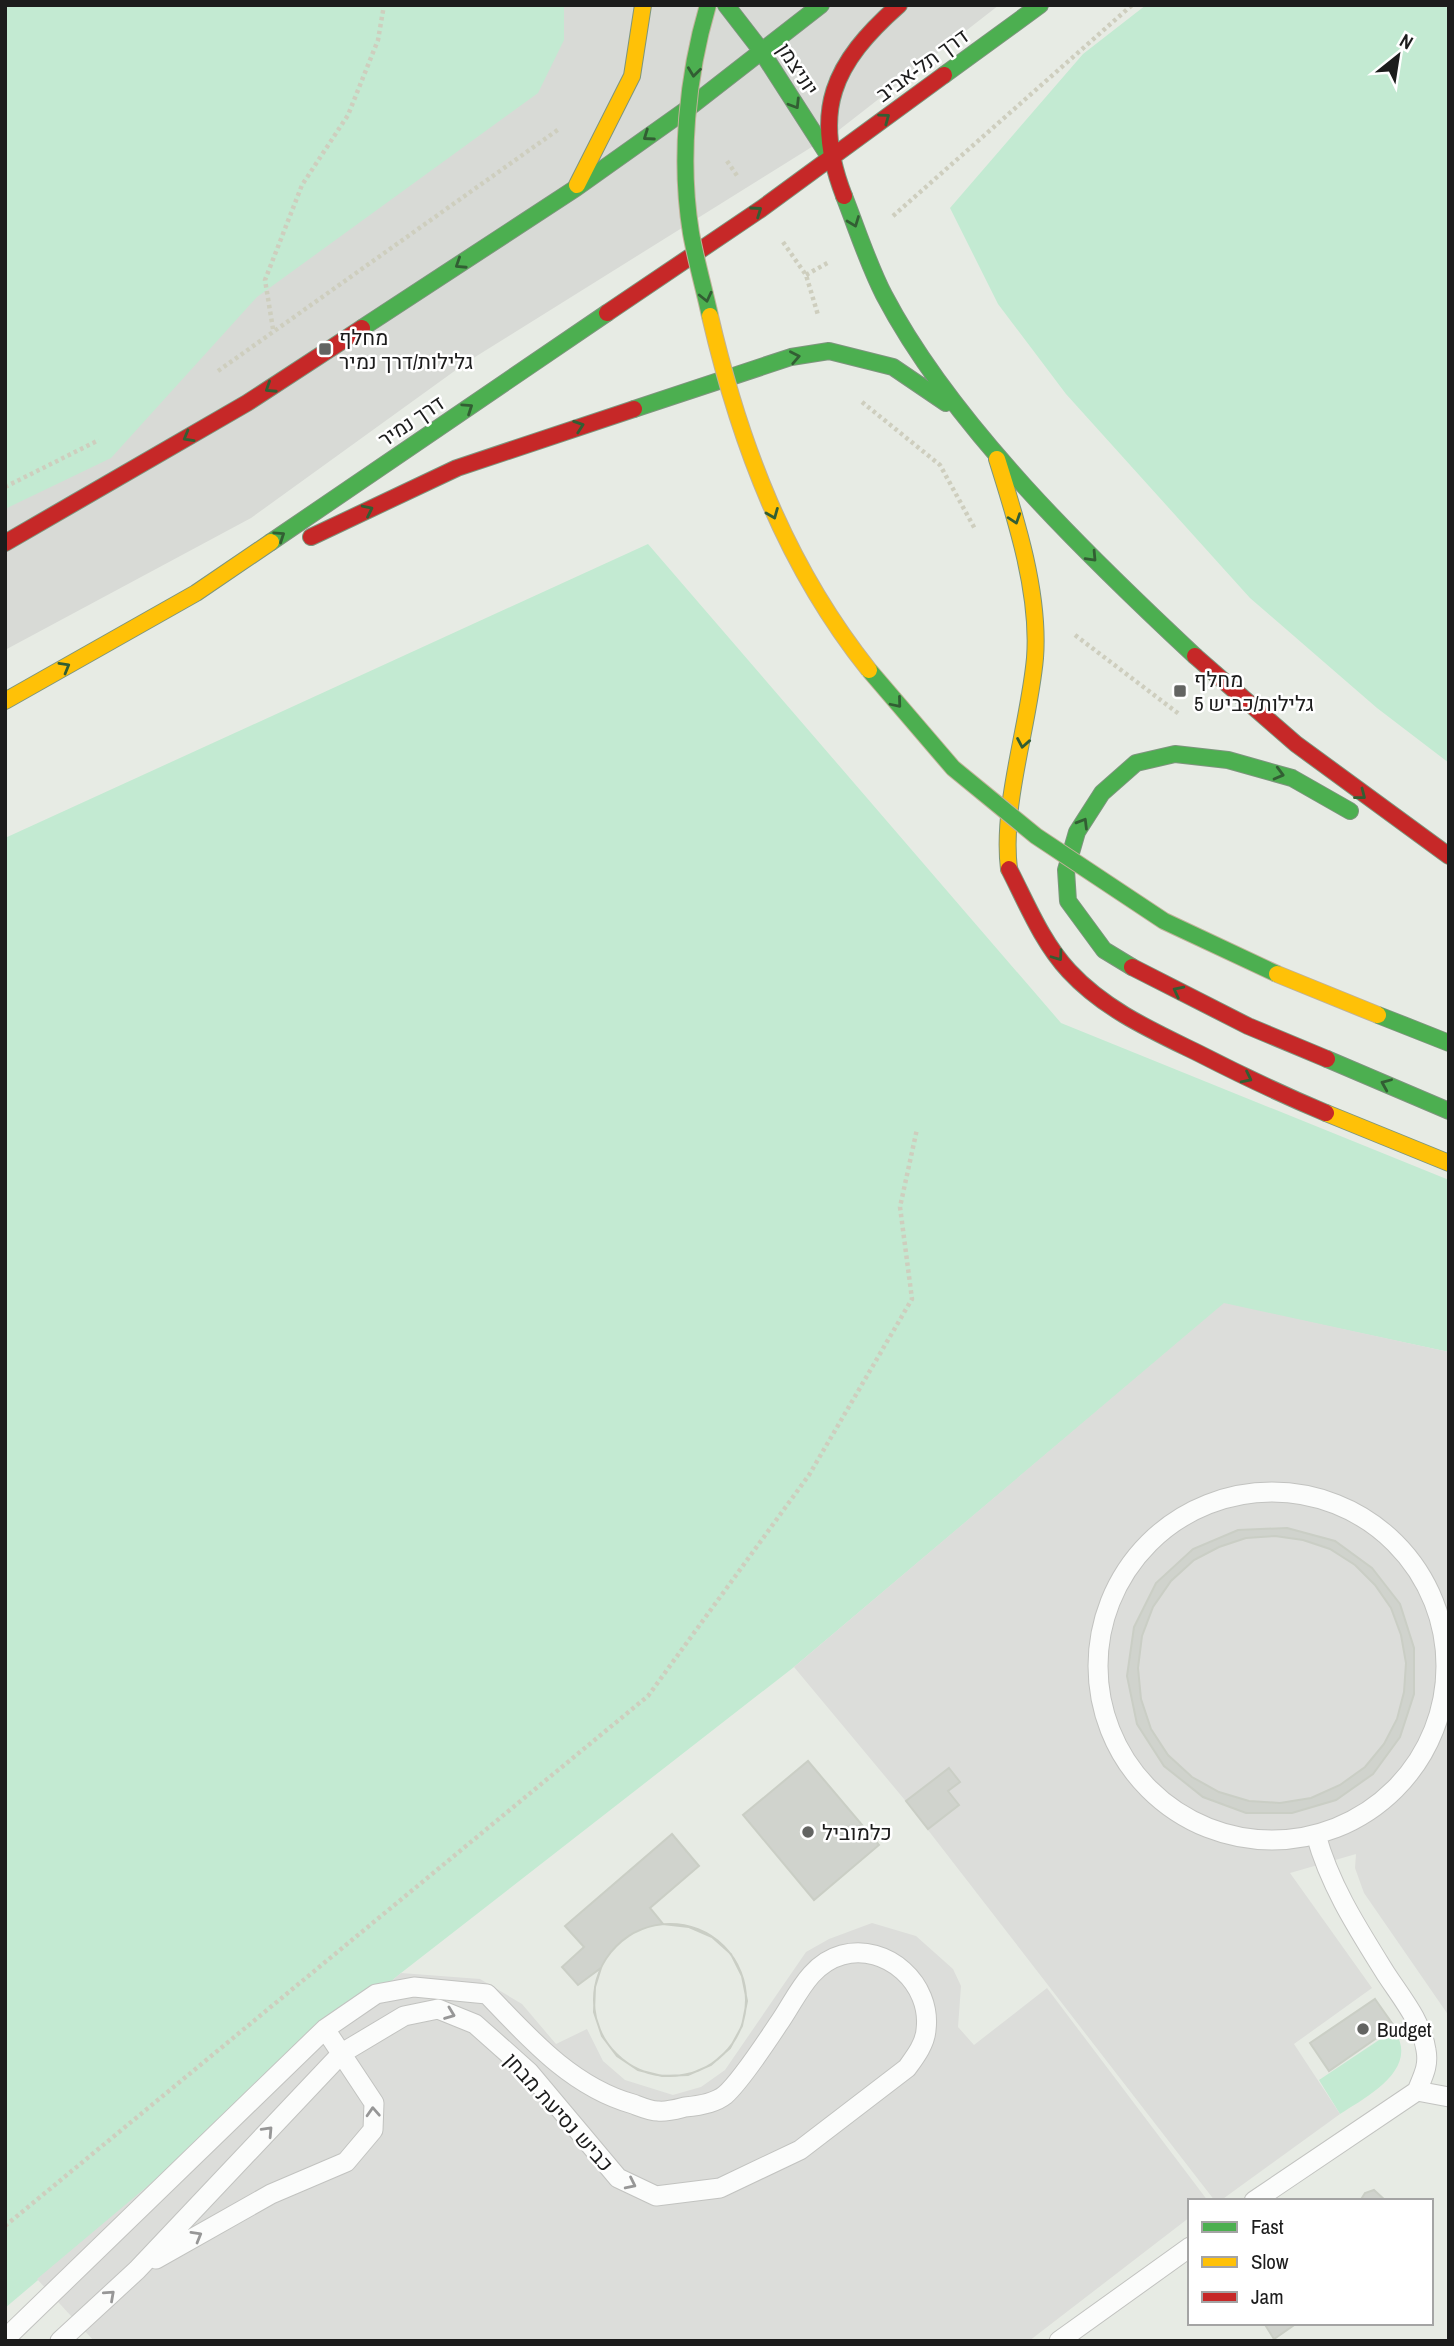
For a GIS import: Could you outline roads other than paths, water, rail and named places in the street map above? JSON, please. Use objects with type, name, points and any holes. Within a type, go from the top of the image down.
[{"type":"main road","points":[[576,188],[632,76],[643,5]]},
{"type":"main road","points":[[708,5],[699,32],[685,147],[691,231],[718,350],[747,448],[776,523],[814,593],[867,667],[953,768],[1036,836],[1164,921],[1282,977],[1449,1043]]},
{"type":"main road","name":"יוניצמן","points":[[726,5],[761,50],[830,158]]},
{"type":"main road","points":[[5,543],[247,403],[576,188],[690,107],[821,5]]},
{"type":"main road","points":[[899,5],[848,60],[829,105],[830,158],[888,303],[962,414],[1131,598],[1195,659],[1363,797],[1449,856]]},
{"type":"main road","name":"דרך תל-אביב","points":[[830,158],[1040,5]]},
{"type":"main road","name":"דרך נמיר","points":[[5,701],[196,593],[761,209],[830,158]]},
{"type":"main road","points":[[196,593],[457,468],[791,357],[829,351],[893,367],[962,414]]},
{"type":"main road","points":[[996,453],[1019,528],[1034,621],[1035,655],[1007,849],[1009,869],[1040,931],[1068,970],[1100,1000],[1140,1025],[1278,1093],[1449,1163]]},
{"type":"main road","points":[[1364,820],[1292,778],[1228,761],[1175,754],[1136,763],[1102,793],[1077,832],[1066,870],[1068,901],[1104,950],[1149,977],[1248,1026],[1449,1111]]},
{"type":"main road","points":[[1401,841],[1449,868]]},
{"type":"lane","points":[[1289,1491],[1338,1503],[1381,1528],[1416,1565],[1445,1627],[1448,1660],[1443,1710],[1423,1756],[1391,1795],[1349,1823],[1316,1835],[1261,1840],[1216,1831],[1175,1812],[1142,1782],[1116,1744],[1101,1701],[1097,1656],[1105,1612],[1124,1571],[1153,1536],[1191,1510],[1238,1494],[1289,1491]]},
{"type":"lane","points":[[1429,1742],[1449,1727]]},
{"type":"lane","points":[[1257,2199],[1417,2091],[1427,2067],[1426,2047],[1413,2017],[1344,1907],[1325,1868],[1316,1835]]},
{"type":"lane","name":"כביש נסיעת מבחן","points":[[5,2339],[325,2029],[376,1994],[414,1987],[487,1994],[542,2050],[594,2090],[658,2112],[699,2105],[724,2096],[780,2022],[802,1984],[822,1963],[843,1954],[875,1952],[903,1969],[918,1990],[925,2008],[926,2032],[918,2053],[907,2068],[800,2150],[720,2188],[656,2196],[618,2178],[529,2072],[475,2024],[438,2009],[404,2016],[342,2053],[137,2270],[60,2341]]},
{"type":"lane","points":[[137,2270],[271,2194],[346,2162],[373,2130],[374,2103],[325,2029]]},
{"type":"lane","points":[[1417,2091],[1449,2097]]},
{"type":"lane","points":[[1059,2341],[1188,2248]]},
{"type":"place","name":"מחלף גלילות/דרך נמיר","points":[[325,349]]},
{"type":"place","name":"מחלף גלילות/כביש 5","points":[[1180,691]]},
{"type":"place","name":"כלמוביל","points":[[808,1832]]},
{"type":"place","name":"Budget","points":[[1363,2029]]}]
